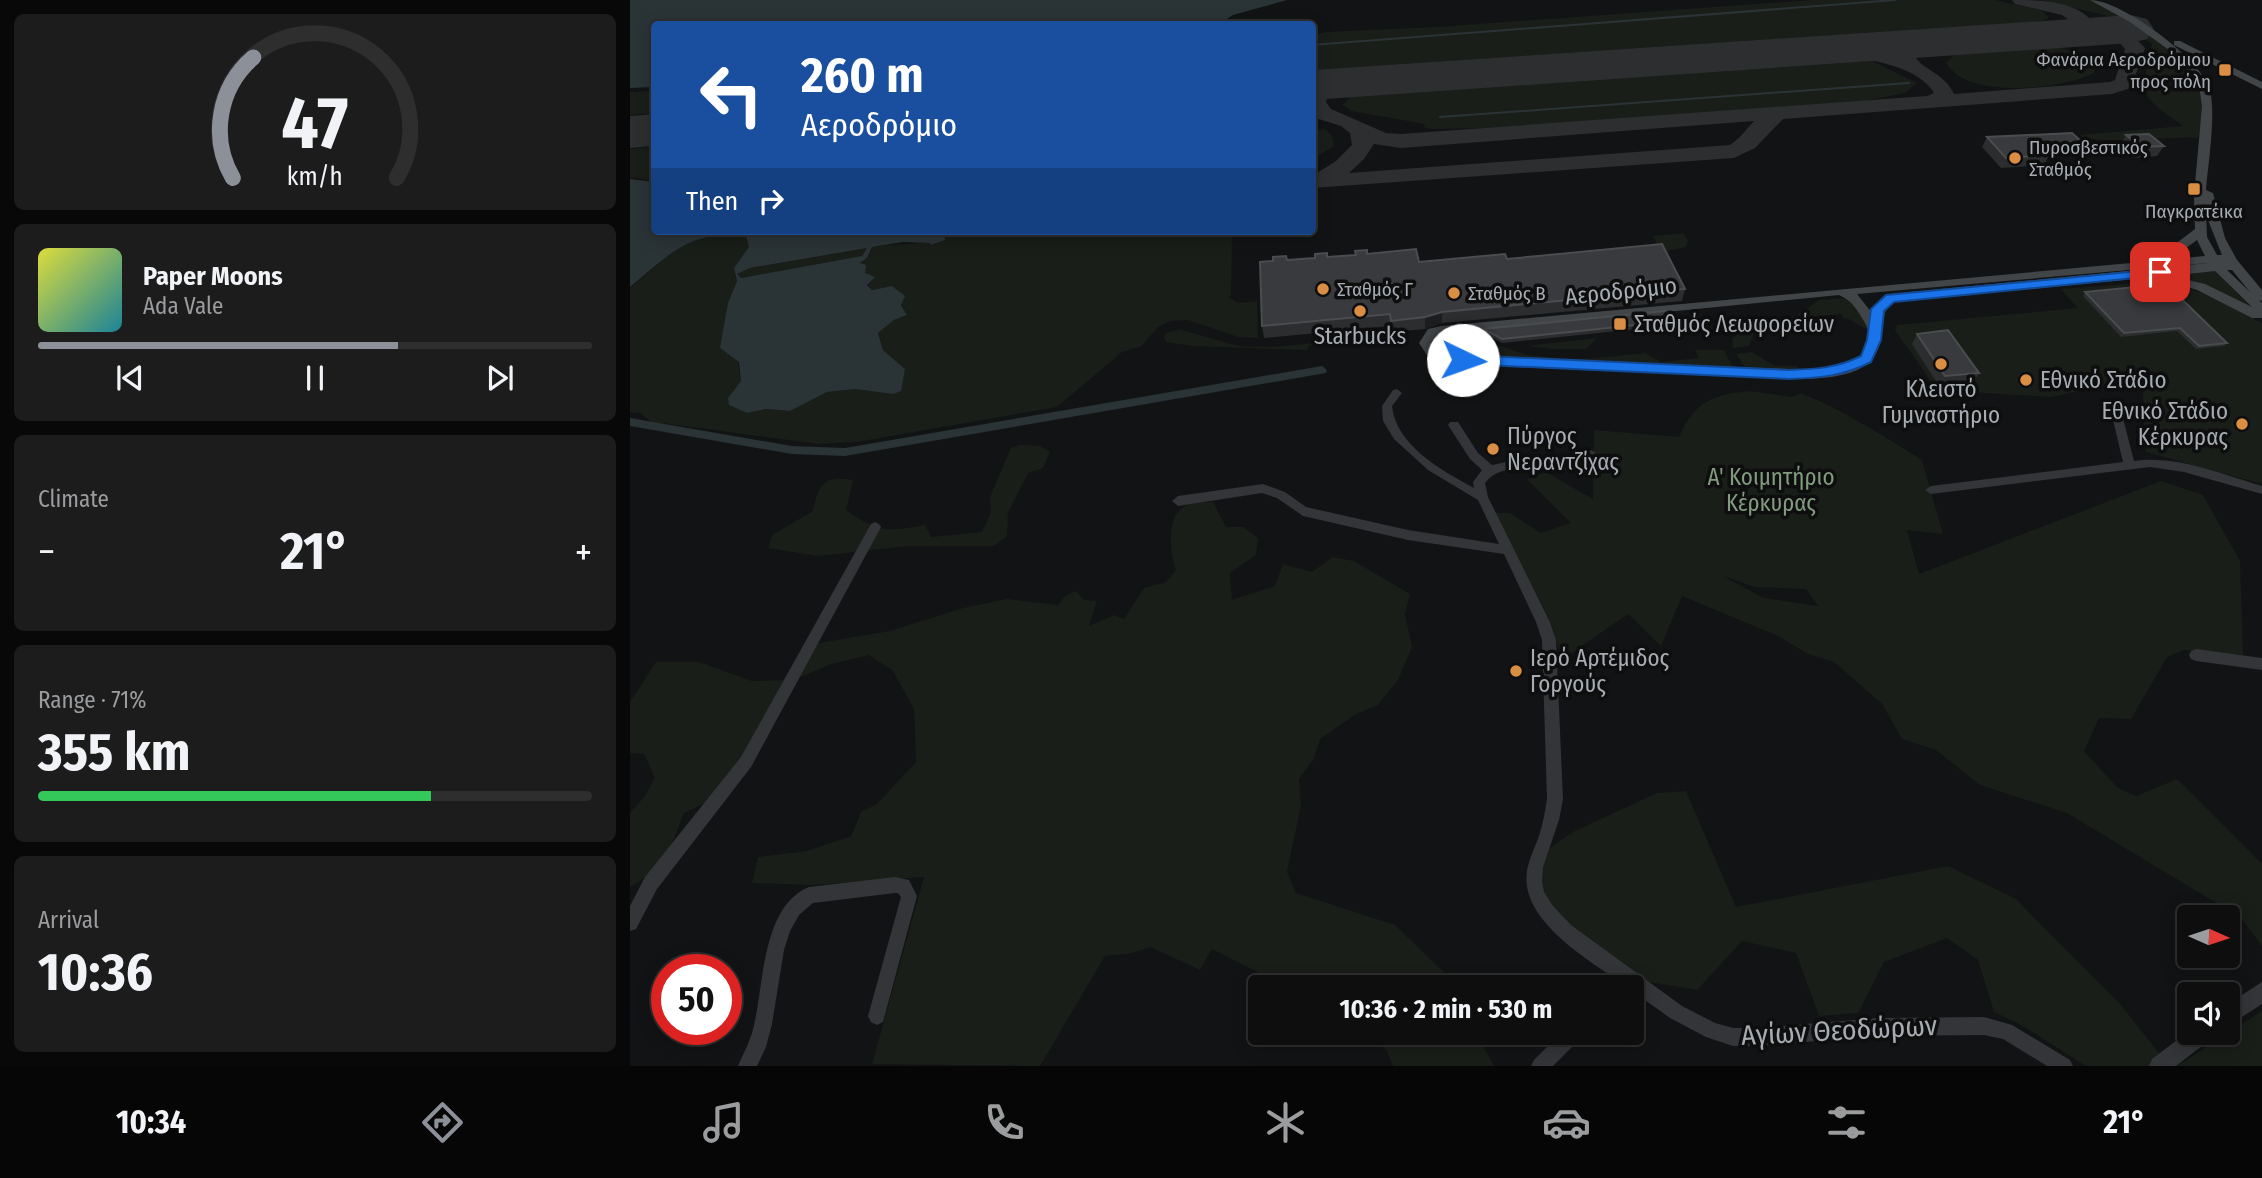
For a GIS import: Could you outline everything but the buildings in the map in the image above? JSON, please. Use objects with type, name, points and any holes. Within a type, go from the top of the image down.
[{"type":"main road","points":[[2094,0],[2262,86]]},
{"type":"main road","points":[[2131,19],[2187,61],[2208,60]]},
{"type":"main road","points":[[2181,45],[2206,97],[2200,231],[2222,263],[2262,310]]},
{"type":"main road","points":[[2203,179],[2222,263],[2262,297]]},
{"type":"main road","points":[[2147,265],[2175,252],[2200,231]]},
{"type":"main road","name":"Αεροδρόμιο","points":[[2222,263],[2134,275],[1999,282],[1839,292],[1442,330],[1433,332],[1426,343],[1434,355],[1463,360],[1813,374],[1846,369],[1867,359],[1871,352],[1878,309],[1890,298],[1999,282],[2147,265],[2222,263]]},
{"type":"main road","points":[[2134,275],[2171,279],[2201,287],[2262,318]]},
{"type":"main road","points":[[1839,292],[1856,298],[1874,327]]},
{"type":"street","points":[[1397,393],[1386,403],[1385,418],[1389,426],[1409,449],[1469,492],[1482,497]]},
{"type":"street","points":[[2114,403],[2129,464]]},
{"type":"street","points":[[1454,425],[1474,456],[1490,470]]},
{"type":"street","points":[[1482,497],[1479,482],[1490,470],[1502,466],[1559,467],[1577,462],[1591,454]]},
{"type":"street","points":[[1931,490],[2129,464],[2170,465],[2262,490]]},
{"type":"street","points":[[1178,501],[1263,488],[1281,495],[1303,511],[1408,535],[1508,551]]},
{"type":"street","name":"Αγίων Θεοδώρων","points":[[1482,497],[1543,622],[1549,640],[1554,817],[1532,874],[1533,889],[1549,917],[1617,975]]},
{"type":"street","points":[[630,923],[651,883],[746,762],[875,527]]},
{"type":"street","points":[[2196,655],[2262,664]]},
{"type":"street","points":[[747,1066],[758,1046],[785,920],[799,901],[809,895],[895,885],[903,886],[909,896],[877,1016]]},
{"type":"street","points":[[2240,1008],[2262,992]]},
{"type":"street","name":"Αγίων Θεοδώρων","points":[[1644,993],[1696,1024],[1733,1037],[1779,1037],[1877,1027],[1974,1025],[2006,1031],[2064,1066]]},
{"type":"street","points":[[1540,1066],[1562,1045]]},
{"type":"street","points":[[2159,1066],[2187,1045]]},
{"type":"green space","points":[[1813,0],[1996,0],[2042,11],[2049,18],[2039,22],[1316,70],[1316,34]]},
{"type":"green space","points":[[2040,0],[2089,0],[2102,4],[2135,23],[2169,50],[2194,78],[2200,90],[2202,114],[2198,138],[2101,140],[2080,135],[2183,126],[2155,104],[2143,87],[2152,44],[2116,18]]},
{"type":"green space","points":[[2053,46],[2087,55],[2095,66],[2094,73],[2061,84],[1993,87],[1957,74],[1946,62],[1957,53]]},
{"type":"green space","points":[[1872,61],[1917,83],[1905,93],[1865,101],[1488,128],[1432,129],[1423,127],[1425,124],[1351,111],[1343,105],[1351,96]]},
{"type":"green space","points":[[651,91],[651,113],[630,115],[630,92]]},
{"type":"green space","points":[[1325,129],[1332,135],[1334,146],[1316,157],[1316,130]]},
{"type":"green space","points":[[651,147],[651,180],[630,177],[630,149]]},
{"type":"green space","points":[[1683,233],[1688,241],[1686,247],[1662,252],[1653,236]]},
{"type":"green space","points":[[712,235],[746,235],[750,247],[734,268],[737,281],[728,303],[741,381],[728,398],[747,413],[766,409],[790,411],[827,392],[855,389],[893,394],[905,369],[883,350],[878,333],[894,320],[907,315],[892,286],[872,290],[860,263],[867,258],[872,247],[927,243],[945,240],[944,235],[1232,235],[1231,295],[1228,297],[1238,303],[1257,301],[1258,338],[1238,337],[1188,320],[1170,321],[1158,327],[1142,346],[1122,352],[1057,407],[857,442],[818,444],[654,424],[640,413],[630,412],[630,288],[665,258],[693,241]]},
{"type":"green space","points":[[867,248],[862,257],[741,278],[737,274],[750,268]]},
{"type":"green space","points":[[2215,271],[2253,309],[2167,274]]},
{"type":"green space","name":"Εθνικό Στάδιο","points":[[2153,282],[2196,291],[2262,323],[2262,484],[2146,452],[2142,373],[2104,386],[2051,397],[1937,390],[1895,330],[1897,325],[2078,308],[2061,289]]},
{"type":"green space","points":[[1846,298],[1862,310],[1870,328],[1868,348],[1864,356],[1857,364],[1816,371],[1746,369],[1736,354],[1752,352],[1775,366],[1797,366],[1799,370],[1854,364],[1866,351],[1868,329],[1843,318],[1841,314],[1765,321],[1766,326],[1756,327],[1749,346],[1733,348],[1732,338],[1764,320],[1796,316],[1819,300]]},
{"type":"green space","points":[[1179,329],[1238,346],[1274,347],[1324,342],[1325,345],[1309,345],[1307,350],[1192,346],[1166,342],[1166,333]]},
{"type":"green space","points":[[1597,338],[1586,349],[1527,346]]},
{"type":"green space","points":[[1490,343],[1528,355],[1588,359],[1645,353],[1661,362],[1699,358],[1695,350],[1724,350],[1734,369],[1478,357]]},
{"type":"green space","name":"Α' Κοιμητήριο Κέρκυρας","points":[[1750,391],[1792,397],[1801,393],[1848,416],[1922,460],[1943,534],[1907,530],[1919,574],[2161,481],[2203,495],[2240,561],[2243,655],[2184,650],[2167,657],[2131,719],[2099,718],[2084,751],[2118,788],[2136,796],[2177,779],[2262,864],[2262,946],[2240,917],[2240,905],[2219,905],[2067,813],[1980,785],[1936,750],[1902,739],[1882,704],[1834,662],[1808,654],[1780,637],[1682,596],[1661,646],[1628,614],[1562,660],[1550,620],[1495,513],[1510,513],[1541,533],[1571,523],[1527,479],[1546,472],[1593,499],[1594,430],[1679,437],[1698,408],[1725,395]],"holes":[[[1723,576],[1755,587],[1806,589],[1818,606],[1764,598]]]},
{"type":"green space","points":[[1020,445],[1040,446],[1050,452],[1043,468],[1028,473],[1008,513],[1007,536],[994,546],[909,546],[818,556],[768,548],[772,535],[813,511],[820,488],[829,480],[835,479],[853,480],[846,510],[875,527],[900,529],[925,525],[931,537],[982,532],[991,512],[990,497],[1011,448]]},
{"type":"green space","points":[[1213,502],[1226,527],[1243,527],[1258,538],[1256,555],[1230,573],[1232,600],[1275,586],[1283,564],[1312,572],[1333,557],[1354,561],[1410,594],[1405,614],[1412,647],[1398,680],[1378,705],[1356,714],[1320,739],[1313,760],[1299,779],[1301,805],[1287,872],[1296,893],[1395,925],[1447,975],[1263,975],[1212,949],[1200,970],[1150,947],[1132,953],[1105,956],[1040,1066],[872,1064],[924,877],[811,885],[752,883],[758,857],[807,851],[851,836],[861,812],[877,804],[916,762],[914,709],[893,671],[869,655],[832,664],[798,678],[724,784],[705,803],[684,813],[658,865],[630,887],[630,813],[655,778],[644,754],[630,753],[630,702],[656,662],[699,662],[752,681],[785,680],[813,644],[890,631],[963,608],[1007,599],[1058,605],[1065,596],[1076,591],[1084,600],[1097,601],[1089,626],[1114,615],[1124,619],[1144,588],[1166,582],[1176,570],[1171,536],[1174,518],[1185,506]]},
{"type":"green space","points":[[1686,791],[1736,907],[1948,866],[2016,899],[2121,1005],[2169,1066],[2086,1066],[2023,1026],[1994,1012],[1978,960],[1947,938],[1884,962],[1858,1013],[1819,1016],[1796,953],[1742,941],[1697,990],[1644,981],[1644,975],[1626,975],[1540,904],[1537,856],[1575,831],[1657,793]]},
{"type":"green space","points":[[2262,1011],[2262,1066],[2177,1066],[2209,1045],[2240,1045],[2240,1025]]},
{"type":"green space","points":[[1380,1045],[1482,1045],[1494,1066],[1393,1066],[1386,1049]]},
{"type":"shaded area","points":[[630,0],[1287,0],[1233,15],[1224,21],[651,21],[651,87],[630,88]]},
{"type":"shaded area","points":[[630,179],[651,182],[651,235],[712,235],[681,247],[630,287]]},
{"type":"shaded area","points":[[746,235],[944,235],[945,240],[930,245],[931,243],[903,242],[872,247],[867,258],[860,263],[866,265],[865,273],[875,277],[867,285],[872,290],[892,286],[905,296],[901,305],[907,315],[894,320],[878,333],[883,350],[905,369],[901,391],[893,394],[855,389],[827,392],[790,411],[766,409],[747,413],[729,405],[728,398],[741,381],[739,362],[720,348],[728,303],[737,281],[734,268],[749,247]],"holes":[[[867,248],[862,256],[741,278],[737,274],[750,268]]]},
{"type":"waterway","points":[[1316,45],[1895,0]]},
{"type":"waterway","points":[[1440,117],[1909,83]]},
{"type":"waterway","points":[[630,422],[792,450],[845,452],[1322,370]]},
{"type":"taxiway","points":[[2021,0],[2068,11],[2085,23],[2079,31],[2063,34]]},
{"type":"taxiway","points":[[1930,102],[2112,88],[2124,84],[2135,48],[2126,40]]},
{"type":"taxiway","points":[[1914,68],[1905,55],[1914,46],[1929,43]]},
{"type":"taxiway","points":[[1843,49],[1884,57],[1914,68]]},
{"type":"taxiway","points":[[1914,68],[1939,84],[1944,93],[1940,98],[1930,102]]},
{"type":"taxiway","points":[[1914,68],[1924,74]]},
{"type":"taxiway","points":[[1316,100],[1319,93],[1332,86],[1362,82]]},
{"type":"taxiway","points":[[1362,130],[1381,139],[1401,141],[1930,102]]},
{"type":"taxiway","points":[[1316,104],[1323,112]]},
{"type":"taxiway","points":[[1316,111],[1348,122],[1363,136],[1363,145],[1356,155],[1326,179]]},
{"type":"taxiway","points":[[1317,182],[1734,151],[1747,143],[1766,121],[1778,113]]},
{"type":"runway","points":[[1316,85],[2131,29]]},
{"type":"runway","points":[[630,132],[651,130]]},
{"type":"place","name":"Φανάρια Αεροδρόμιου προς πόλη","points":[[2225,70]]},
{"type":"place","name":"Πυροσβεστικός Σταθμός","points":[[2015,158]]},
{"type":"place","name":"Παγκρατέικα","points":[[2194,189]]},
{"type":"place","name":"Σταθμός Γ","points":[[1323,289]]},
{"type":"place","name":"Σταθμός B","points":[[1454,293]]},
{"type":"place","name":"Starbucks","points":[[1360,311]]},
{"type":"place","name":"Σταθμός Λεωφορείων","points":[[1620,324]]},
{"type":"place","name":"Κλειστό Γυμναστήριο","points":[[1941,364]]},
{"type":"place","name":"Εθνικό Στάδιο","points":[[2026,380]]},
{"type":"place","name":"Εθνικό Στάδιο Κέρκυρας","points":[[2242,424]]},
{"type":"place","name":"Πύργος Νεραντζίχας","points":[[1493,449]]},
{"type":"place","name":"Ιερό Αρτέμιδος Γοργούς","points":[[1516,671]]},
{"type":"route","points":[[1463,360],[1789,374],[1826,373],[1846,369],[1867,359],[1874,340],[1878,309],[1890,298],[2160,272]]}]
